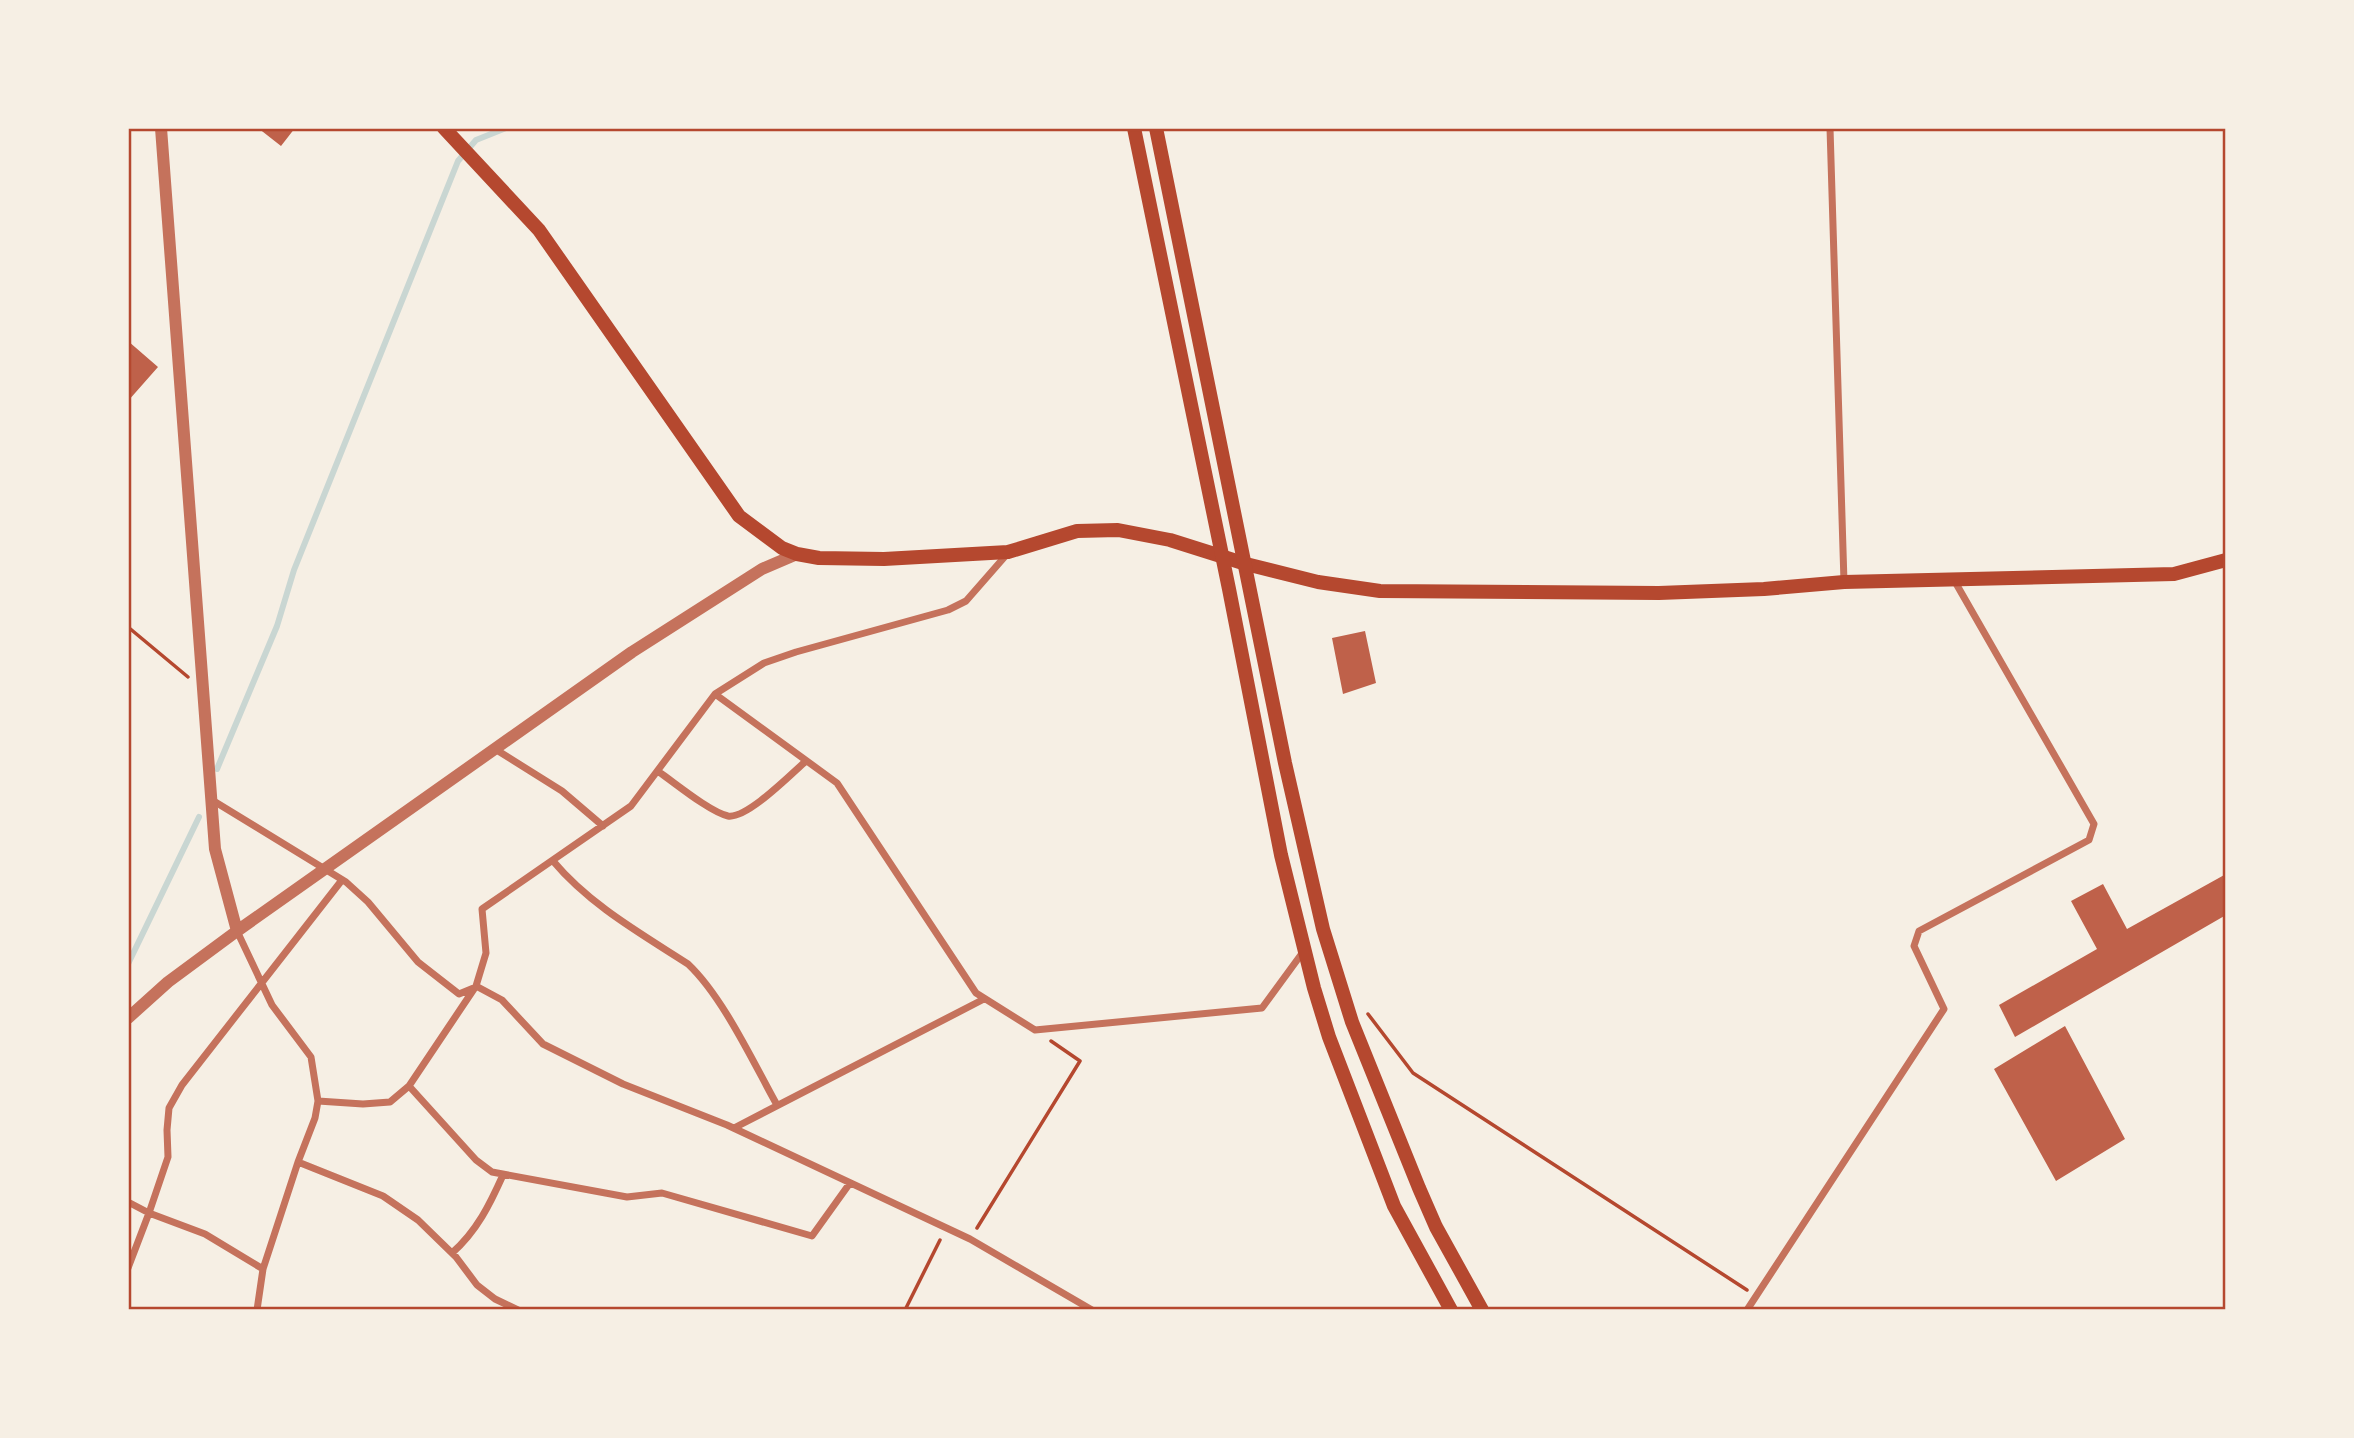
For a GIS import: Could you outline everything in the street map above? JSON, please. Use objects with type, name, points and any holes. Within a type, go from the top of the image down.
[{"type":"main road","points":[[444,128],[539,230],[740,516],[769,540],[797,554],[819,558],[873,559],[1008,552],[1077,531],[1118,530],[1170,540],[1246,564],[1318,582],[1380,591],[1659,593],[1764,589],[1844,582],[2174,574],[2226,561]]},
{"type":"main road","points":[[1133,128],[1281,855],[1314,988],[1329,1037],[1394,1206],[1451,1310]]},
{"type":"main road","points":[[1156,128],[1285,763],[1323,929],[1352,1022],[1436,1227],[1482,1310]]},
{"type":"street","points":[[161,128],[215,849],[237,931],[272,1005],[310,1058],[318,1101],[315,1118],[263,1269],[257,1310]]},
{"type":"street","points":[[1830,128],[1844,582]]},
{"type":"street","points":[[318,1101],[363,1104],[390,1102],[409,1086],[476,986],[486,953],[482,909],[631,806],[715,695],[764,663],[957,606],[966,601],[1008,552]]},
{"type":"street","points":[[128,1018],[169,982],[237,931],[632,652],[762,569],[797,554]]},
{"type":"street","points":[[1747,1310],[1944,1009],[1914,946],[1919,932],[2089,840],[2094,824],[1954,580]]},
{"type":"street","points":[[715,695],[837,783],[976,993],[1035,1030],[1262,1008],[1305,950]]},
{"type":"street","points":[[495,748],[562,791],[604,826]]},
{"type":"street","points":[[659,772],[699,801],[728,816],[744,813],[806,761]]},
{"type":"street","points":[[211,799],[342,880],[368,902],[418,962],[459,994],[476,986]]},
{"type":"street","points":[[553,861],[570,881],[593,900],[688,964],[701,976],[777,1105]]},
{"type":"street","points":[[128,1268],[168,1157],[169,1108],[182,1085],[342,880]]},
{"type":"street","points":[[476,986],[502,1000],[543,1044],[623,1084],[734,1128],[970,1239],[1092,1310]]},
{"type":"street","points":[[734,1128],[984,999]]},
{"type":"street","points":[[409,1086],[476,1160],[492,1172],[627,1197],[662,1193],[812,1236],[850,1182]]},
{"type":"street","points":[[298,1162],[383,1196],[418,1220],[452,1253],[477,1285],[495,1299],[518,1310]]},
{"type":"street","points":[[452,1253],[487,1213],[503,1174]]},
{"type":"street","points":[[128,1202],[205,1234],[263,1269]]},
{"type":"path","points":[[128,627],[202,690]]},
{"type":"path","points":[[1363,1009],[1413,1073],[1756,1296]]},
{"type":"path","points":[[970,1239],[1080,1061],[1035,1030]]},
{"type":"path","points":[[905,1310],[946,1228]]},
{"type":"building","points":[[258,128],[295,128],[281,146]]},
{"type":"building","points":[[128,341],[158,367],[128,401]]},
{"type":"building","points":[[1365,631],[1376,683],[1343,694],[1332,638]]},
{"type":"building","points":[[2226,874],[2226,915],[2015,1037],[1999,1005],[2097,949],[2071,901],[2103,884],[2127,929]]},
{"type":"building","points":[[2065,1026],[2125,1139],[2056,1181],[1994,1069]]},
{"type":"waterway","points":[[217,769],[277,626],[294,570],[458,161],[476,140],[506,128]]},
{"type":"waterway","points":[[128,964],[199,817]]}]
